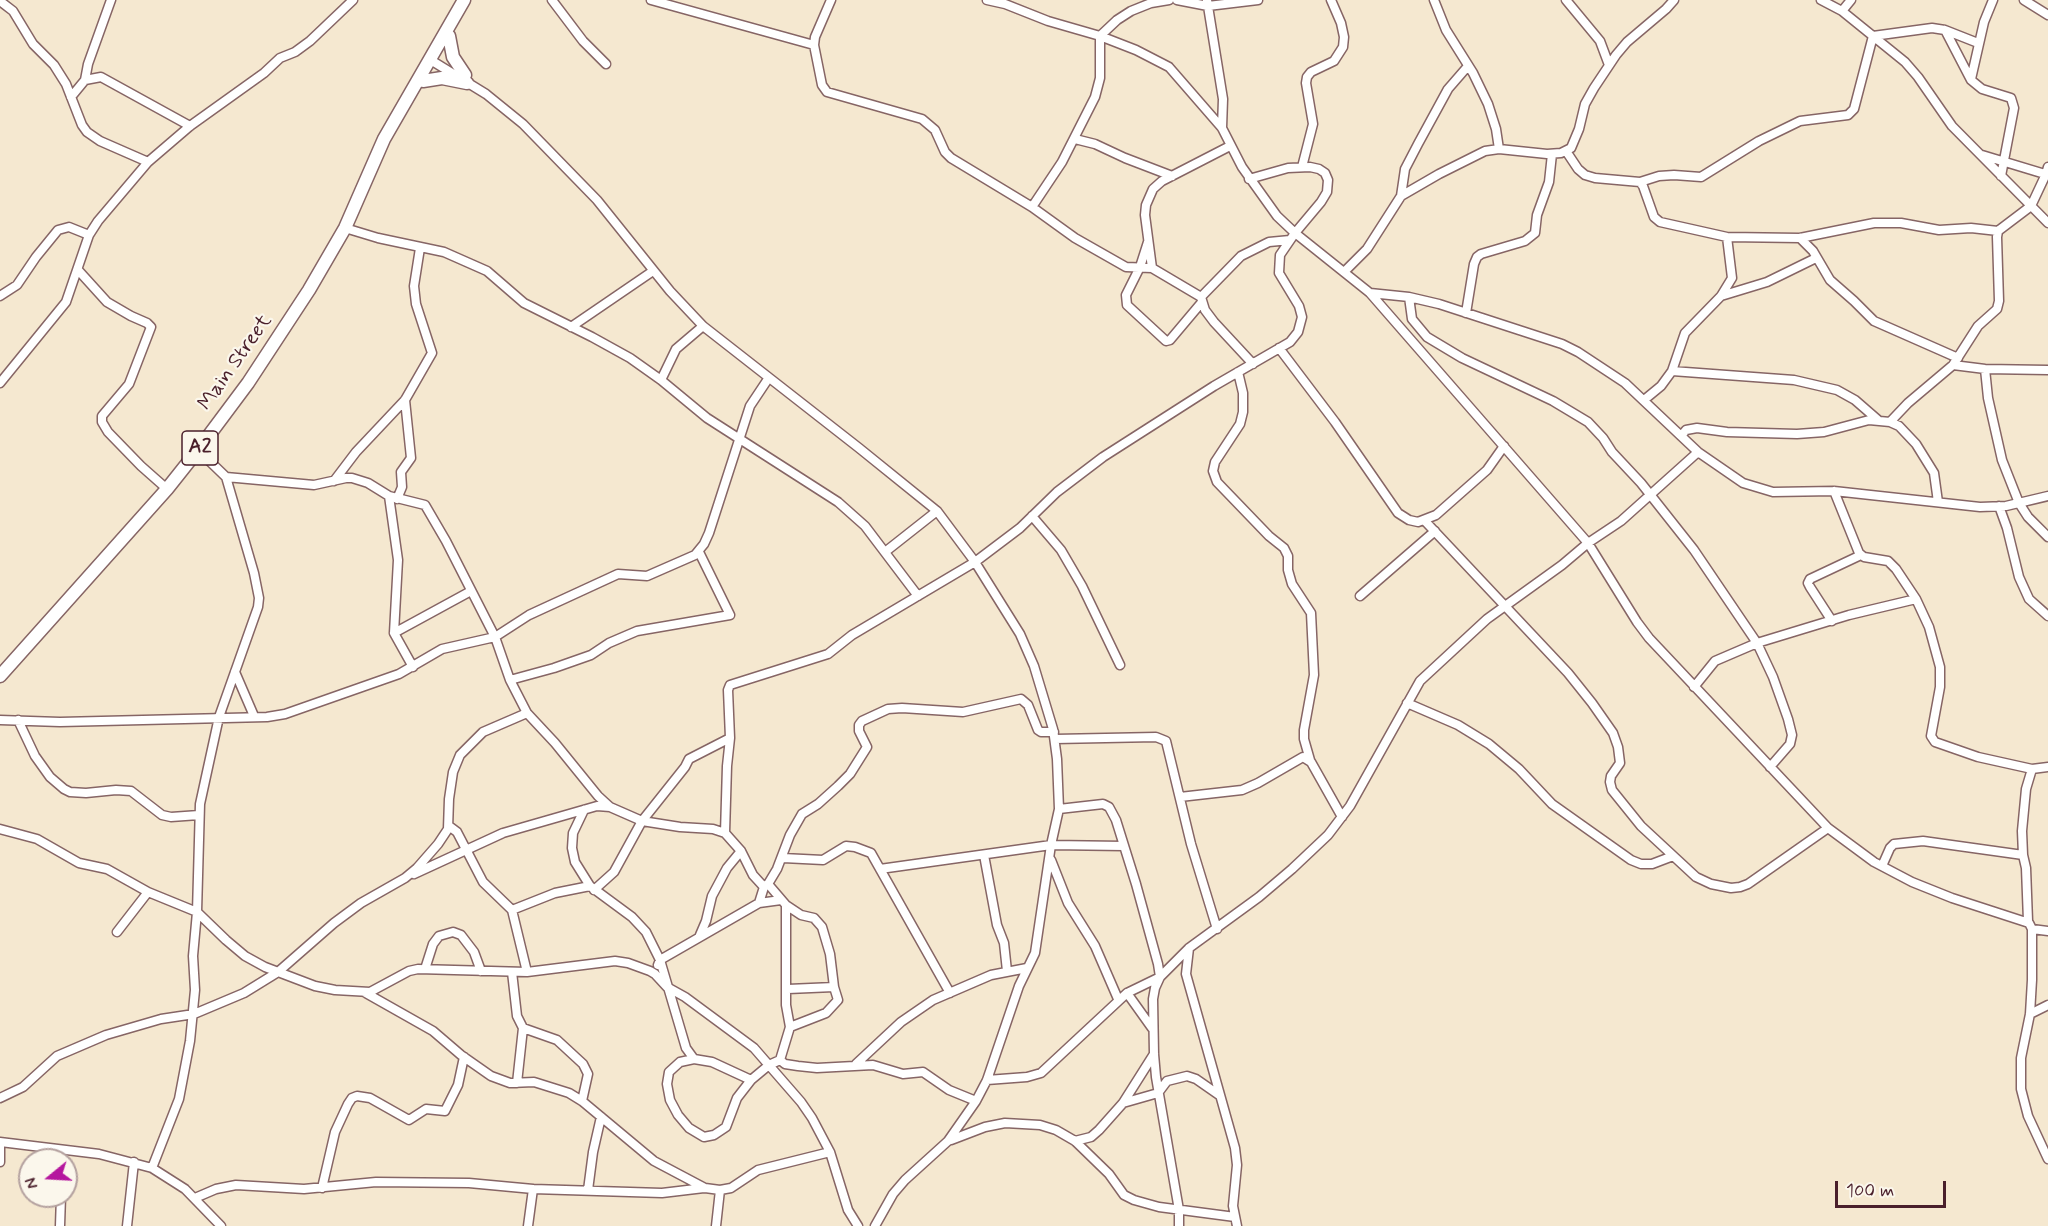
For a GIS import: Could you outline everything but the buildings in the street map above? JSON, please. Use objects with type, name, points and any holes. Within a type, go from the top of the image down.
[{"type":"highway","name":"Main Street","points":[[0,676],[167,489],[248,383],[309,290],[345,228],[384,139],[433,58],[464,0]]},
{"type":"highway","name":"Main Street","points":[[360,190],[372,174],[423,81],[433,58],[449,36],[469,0]]},
{"type":"highway","points":[[449,36],[453,57],[466,79]]},
{"type":"highway","points":[[423,81],[442,78],[466,79]]},
{"type":"street","points":[[71,96],[85,80],[88,64],[111,0]]},
{"type":"street","points":[[0,383],[66,302],[89,235],[98,221],[148,162],[190,126],[264,73],[280,58],[302,46],[353,0]]},
{"type":"street","points":[[552,0],[583,41],[606,64]]},
{"type":"street","points":[[651,0],[814,45]]},
{"type":"street","points":[[831,0],[815,37],[814,45],[822,85],[827,92],[922,119],[935,130],[945,152],[951,158],[1032,207],[1075,238],[1126,267],[1152,268],[1201,299],[1205,310],[1214,322],[1253,364]]},
{"type":"street","points":[[987,0],[1100,36],[1136,50],[1169,67],[1222,128],[1250,179],[1293,236],[1345,271],[1370,293],[1588,543],[1637,622],[1694,687],[1828,828],[1882,866],[1912,882],[2048,931]]},
{"type":"street","points":[[1032,207],[1075,139],[1088,113],[1100,78],[1100,36],[1131,11],[1151,3],[1169,0]]},
{"type":"street","points":[[1177,0],[1208,3],[1258,0]]},
{"type":"street","points":[[1302,167],[1312,124],[1307,77],[1311,72],[1334,61],[1344,47],[1341,23],[1331,0]]},
{"type":"street","points":[[1434,0],[1446,30],[1488,104],[1499,149]]},
{"type":"street","points":[[1566,0],[1600,41],[1609,65]]},
{"type":"street","points":[[1401,196],[1475,155],[1499,149],[1552,154],[1566,151],[1574,143],[1585,104],[1609,65],[1627,42],[1674,0]]},
{"type":"street","points":[[1821,0],[1842,11],[1905,62],[1952,126],[2048,223]]},
{"type":"street","points":[[1842,11],[1851,0]]},
{"type":"street","points":[[1971,80],[1984,22],[1993,0]]},
{"type":"street","points":[[0,1],[13,11],[33,45],[54,65],[66,84],[82,125],[92,137],[148,162]]},
{"type":"street","points":[[2030,1],[2048,15]]},
{"type":"street","points":[[1208,3],[1223,99],[1222,128]]},
{"type":"street","points":[[1873,36],[1932,28],[1945,30],[1978,44]]},
{"type":"street","points":[[1945,30],[1971,80],[1982,89],[2011,98],[2013,102],[2011,126],[2001,176]]},
{"type":"street","points":[[1566,151],[1578,169],[1585,175],[1595,178],[1640,182],[1659,176],[1701,177],[1759,141],[1800,121],[1848,115],[1854,109],[1873,36]]},
{"type":"street","points":[[433,58],[466,79],[523,124],[597,200],[653,271],[703,326],[937,511],[975,562],[1020,634],[1045,698],[1058,759],[1059,809],[1051,845],[1035,953],[1027,968],[987,1080],[976,1101],[948,1141],[893,1194],[875,1226]]},
{"type":"street","points":[[1345,271],[1367,249],[1401,196],[1405,168],[1448,89],[1468,66]]},
{"type":"street","points":[[85,80],[101,77],[190,126]]},
{"type":"street","points":[[1075,139],[1095,144],[1172,176]]},
{"type":"street","points":[[1152,268],[1146,215],[1149,196],[1162,181],[1230,146]]},
{"type":"street","points":[[1466,313],[1477,257],[1480,254],[1526,241],[1535,233],[1537,216],[1550,183],[1552,154]]},
{"type":"street","points":[[1890,422],[1955,362],[1978,326],[1999,306],[1998,231],[2031,206],[2047,172],[1981,155]]},
{"type":"street","points":[[725,833],[730,738],[728,690],[730,685],[824,656],[852,635],[975,562],[1032,516],[1057,492],[1103,457],[1290,342],[1298,332],[1302,317],[1299,306],[1279,273],[1280,255],[1321,202],[1329,186],[1325,173],[1319,169],[1302,167],[1278,170],[1250,179]]},
{"type":"street","points":[[1640,182],[1654,217],[1660,222],[1727,237],[1800,238],[1874,223],[1900,223],[1939,230],[1971,228],[1998,231]]},
{"type":"street","points":[[0,296],[17,285],[58,230],[69,227],[89,235]]},
{"type":"street","points":[[345,228],[444,252],[487,271],[524,303],[630,358],[707,418],[838,502],[865,526],[918,596]]},
{"type":"street","points":[[1148,242],[1140,267],[1126,295],[1127,305],[1166,340],[1170,340],[1201,299],[1240,256],[1269,242],[1293,236]]},
{"type":"street","points":[[1644,399],[1661,386],[1672,371],[1685,333],[1721,296],[1732,278],[1727,237]]},
{"type":"street","points":[[1800,238],[1809,247],[1830,280],[1874,321],[1955,362],[1985,369],[2048,370]]},
{"type":"street","points":[[334,481],[356,452],[405,400],[432,353],[416,304],[414,286],[420,248]]},
{"type":"street","points":[[1721,296],[1767,282],[1816,258]]},
{"type":"street","points":[[78,270],[107,302],[151,327],[129,384],[102,416],[102,422],[108,432],[167,489]]},
{"type":"street","points":[[571,327],[653,271]]},
{"type":"street","points":[[1370,293],[1409,297],[1562,344],[1605,369],[1644,399],[1698,452],[1743,483],[1773,492],[1834,491],[1971,506],[1999,506],[2048,496]]},
{"type":"street","points":[[1409,297],[1412,319],[1427,337],[1462,358],[1553,401],[1588,422],[1650,494],[1694,550],[1756,643],[1773,677],[1792,735],[1790,744],[1770,767]]},
{"type":"street","points":[[661,380],[676,349],[703,326]]},
{"type":"street","points":[[1279,348],[1335,422],[1398,513],[1404,518],[1414,521],[1436,515],[1481,476],[1504,446]]},
{"type":"street","points":[[1985,369],[1988,398],[1999,449],[2019,503],[2028,517],[2048,537]]},
{"type":"street","points":[[1672,371],[1820,384],[1855,400],[1878,420]]},
{"type":"street","points":[[1238,372],[1243,412],[1240,424],[1215,462],[1213,471],[1217,482],[1269,536],[1284,548],[1288,556],[1288,570],[1292,584],[1311,613],[1314,675],[1304,739],[1310,760],[1342,816]]},
{"type":"street","points":[[0,720],[60,722],[267,717],[285,714],[399,674],[442,649],[495,637],[529,615],[618,574],[647,576],[699,552],[709,533],[750,406],[768,379]]},
{"type":"street","points":[[405,400],[411,458],[401,472],[402,487],[393,497],[398,560],[394,633],[413,667]]},
{"type":"street","points":[[1681,436],[1686,430],[1697,428],[1727,432],[1818,433],[1869,420],[1890,422],[1899,426],[1916,444],[1934,473],[1938,502]]},
{"type":"street","points":[[152,1168],[179,1099],[194,1014],[193,956],[198,912],[199,815],[205,780],[219,717],[258,607],[259,598],[226,477],[198,450]]},
{"type":"street","points":[[987,1080],[1035,1076],[1041,1073],[1118,999],[1160,977],[1189,948],[1217,929],[1299,864],[1328,835],[1342,816],[1375,764],[1420,681],[1486,619],[1621,521],[1698,452]]},
{"type":"street","points":[[226,477],[314,485],[346,478],[359,480],[379,488],[393,497],[424,505],[429,510],[495,637],[510,680],[527,713],[598,796],[610,807],[642,821],[713,829],[725,833],[741,851],[753,875],[783,903],[801,915],[814,918],[822,927],[830,954],[838,1000],[826,1013],[790,1027]]},
{"type":"street","points":[[1834,491],[1861,555]]},
{"type":"street","points":[[1999,506],[2019,577],[2029,599],[2048,616]]},
{"type":"street","points":[[885,552],[937,511]]},
{"type":"street","points":[[1032,516],[1060,550],[1082,586],[1120,665]]},
{"type":"street","points":[[1424,520],[1568,673],[1613,733],[1620,763],[1610,782],[1612,790],[1641,826],[1702,881],[1731,888],[1748,884],[1828,828]]},
{"type":"street","points":[[1360,596],[1434,531]]},
{"type":"street","points":[[510,680],[555,668],[591,655],[609,643],[637,631],[730,615],[699,552]]},
{"type":"street","points":[[1832,621],[1810,587],[1808,583],[1810,579],[1861,555],[1888,561],[1916,599],[1929,627],[1940,667],[1940,687],[1931,736],[1935,742],[1978,757],[2032,769],[2048,766]]},
{"type":"street","points":[[394,633],[471,591]]},
{"type":"street","points":[[1694,687],[1716,661],[1756,643],[1916,599]]},
{"type":"street","points":[[235,672],[254,716]]},
{"type":"street","points":[[759,903],[766,886],[783,858],[790,835],[802,814],[818,804],[850,774],[867,747],[859,731],[859,725],[879,712],[902,708],[963,712],[1021,699],[1028,705],[1038,730],[1041,732],[1054,735],[1163,738],[1169,746],[1191,844],[1217,929]]},
{"type":"street","points":[[1407,703],[1458,725],[1489,744],[1519,769],[1552,804],[1630,860],[1641,864],[1652,864],[1673,856]]},
{"type":"street","points":[[405,878],[438,844],[449,826],[449,799],[453,772],[460,755],[483,732],[527,713]]},
{"type":"street","points":[[18,720],[35,756],[50,777],[64,789],[70,792],[86,793],[131,791],[162,815],[171,817],[199,815]]},
{"type":"street","points":[[512,910],[555,893],[592,888],[614,872],[642,821],[689,759],[730,738]]},
{"type":"street","points":[[1180,797],[1242,790],[1303,757],[1310,760]]},
{"type":"street","points":[[2032,769],[2026,789],[2022,831],[2032,980],[2030,1014],[2021,1058],[2022,1095],[2028,1116],[2048,1159]]},
{"type":"street","points":[[1059,809],[1103,804],[1109,807],[1116,820],[1158,964],[1160,977],[1153,999],[1154,1054],[1158,1093],[1179,1209],[1179,1226]]},
{"type":"street","points":[[0,1098],[23,1087],[57,1056],[83,1044],[149,1023],[194,1014],[244,993],[279,972],[334,923],[361,903],[405,878],[503,833],[597,806],[610,807]]},
{"type":"street","points":[[584,810],[573,833],[572,848],[575,862],[592,888],[632,917],[646,932],[660,960],[686,1048],[694,1059]]},
{"type":"street","points":[[449,826],[457,832],[483,882],[512,910],[527,972]]},
{"type":"street","points":[[0,829],[37,839],[79,863],[107,869],[148,892],[198,912],[245,956],[265,967],[315,986],[363,992],[378,989],[413,969],[527,972],[615,961],[627,963],[655,974],[667,987],[685,997],[754,1048],[812,1118],[830,1152],[848,1210],[858,1226]]},
{"type":"street","points":[[1882,866],[1894,844],[1923,841],[2023,855]]},
{"type":"street","points":[[880,869],[1051,845],[1124,846]]},
{"type":"street","points":[[783,858],[823,860],[846,846],[871,854],[950,993]]},
{"type":"street","points":[[699,936],[706,921],[712,896],[727,867],[741,851]]},
{"type":"street","points":[[984,855],[997,925],[1004,943],[1007,971]]},
{"type":"street","points":[[1050,858],[1068,903],[1095,946],[1118,999]]},
{"type":"street","points":[[117,932],[148,892]]},
{"type":"street","points":[[655,974],[660,960],[699,936],[759,903],[783,903]]},
{"type":"street","points":[[751,1080],[712,1062],[694,1059],[680,1062],[672,1068],[667,1084],[674,1108],[689,1128],[699,1136],[714,1135],[726,1127],[737,1098],[751,1080],[769,1065],[780,1060],[790,1027],[786,1005],[788,989],[783,903]]},
{"type":"street","points":[[425,969],[433,944],[439,936],[446,932],[453,932],[461,935],[474,952],[481,971]]},
{"type":"street","points":[[1189,948],[1185,963],[1186,974],[1235,1148],[1237,1165],[1233,1195],[1237,1226]]},
{"type":"street","points":[[856,1064],[901,1022],[933,1000],[980,979],[1027,968]]},
{"type":"street","points":[[512,972],[516,1009],[523,1028],[517,1083]]},
{"type":"street","points":[[788,989],[834,987]]},
{"type":"street","points":[[363,992],[433,1031],[491,1076],[504,1082],[534,1082],[582,1101],[654,1161],[705,1188]]},
{"type":"street","points":[[1127,993],[1153,1029]]},
{"type":"street","points":[[2030,1014],[2048,1005]]},
{"type":"street","points":[[523,1028],[557,1040],[583,1064],[588,1074],[582,1101]]},
{"type":"street","points":[[1075,1141],[1091,1137],[1099,1130],[1123,1103],[1154,1054]]},
{"type":"street","points":[[322,1188],[335,1132],[352,1098],[357,1096],[370,1098],[409,1120],[426,1109],[445,1111],[458,1085],[464,1057]]},
{"type":"street","points":[[780,1060],[785,1064],[817,1068],[856,1064],[873,1065],[903,1074],[924,1072],[949,1089],[976,1101]]},
{"type":"street","points":[[1123,1103],[1158,1093],[1167,1081],[1187,1076],[1196,1079],[1219,1096]]},
{"type":"street","points":[[588,1190],[601,1117]]},
{"type":"street","points":[[948,1141],[985,1127],[1005,1123],[1040,1125],[1056,1130],[1075,1141],[1109,1174],[1124,1195],[1143,1203],[1235,1216]]},
{"type":"street","points":[[0,1161],[0,1142],[55,1148]]},
{"type":"street","points":[[78,1151],[134,1162],[152,1168],[185,1189],[221,1226]]},
{"type":"street","points":[[195,1198],[216,1189],[236,1185],[304,1189],[376,1182],[469,1183],[533,1189],[662,1193],[705,1188],[720,1190],[731,1188],[758,1170],[830,1152]]},
{"type":"street","points":[[127,1226],[134,1162]]},
{"type":"street","points":[[528,1226],[533,1189]]},
{"type":"street","points":[[716,1226],[720,1190]]},
{"type":"street","points":[[60,1226],[61,1208]]}]
